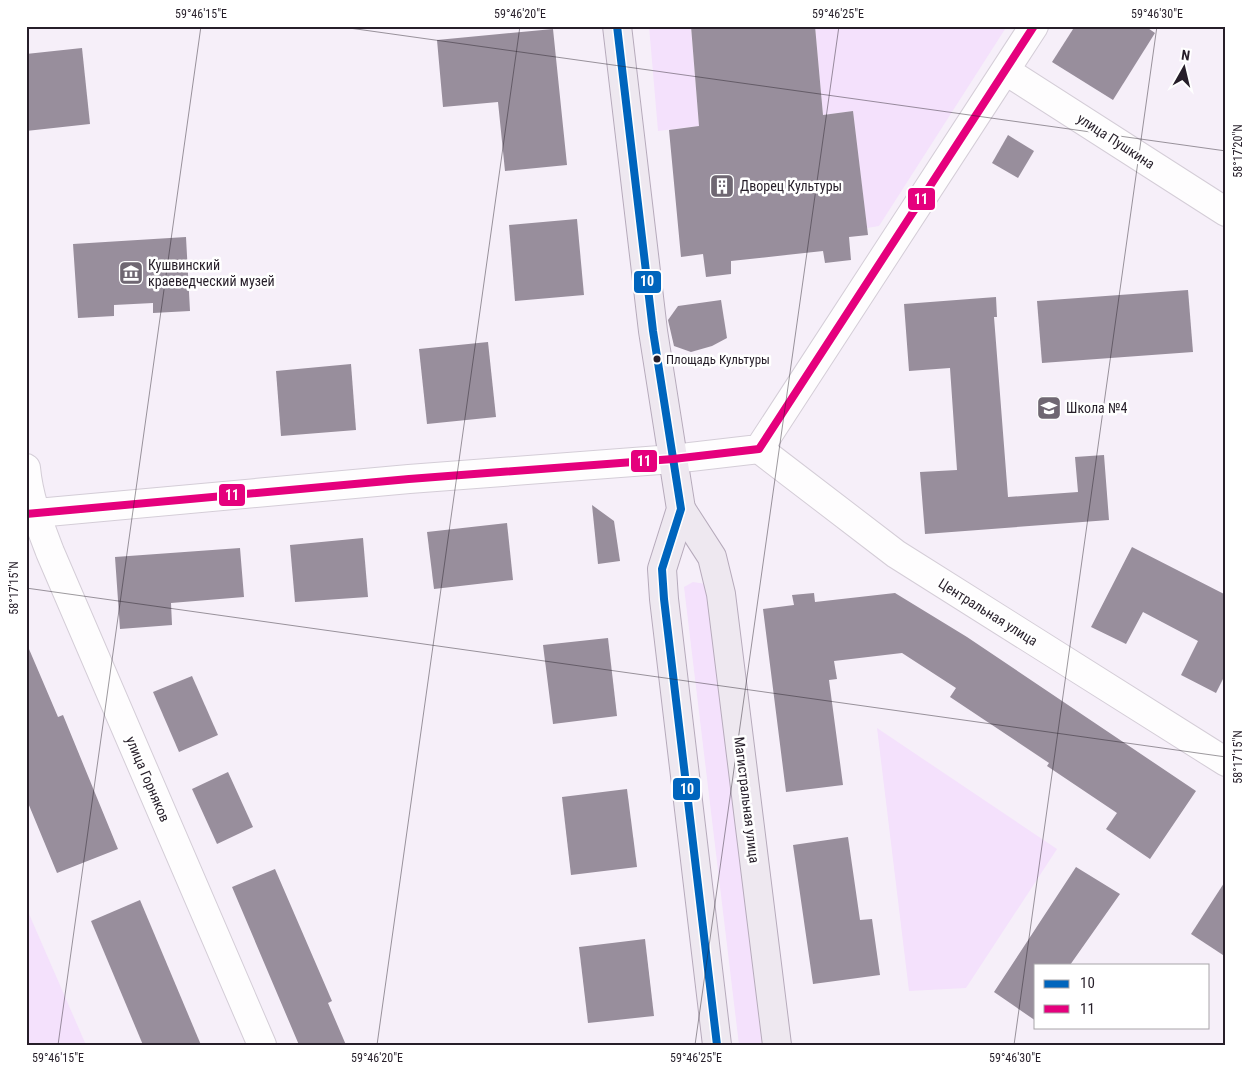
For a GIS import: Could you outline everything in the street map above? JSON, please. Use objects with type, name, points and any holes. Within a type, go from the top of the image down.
[{"type":"main road","points":[[617,26],[653,331],[681,509],[662,569],[717,1045]]},
{"type":"main road","name":"Магистральная улица","points":[[681,509],[712,557],[721,594],[777,1045]]},
{"type":"street","points":[[30,514],[409,479],[673,459],[759,449],[1034,26]]},
{"type":"street","name":"улица Пушкина","points":[[1006,71],[1226,212]]},
{"type":"street","name":"Центральная улица","points":[[759,449],[896,554],[1226,762]]},
{"type":"street","name":"улица Горняков","points":[[26,468],[30,514],[50,552],[262,1045]]},
{"type":"shaded area","points":[[649,26],[691,26],[699,126],[658,131]]},
{"type":"shaded area","points":[[815,26],[1007,26],[879,226],[867,228],[853,111],[823,115]]},
{"type":"shaded area","points":[[693,582],[706,584],[762,1045],[739,1045],[684,587]]},
{"type":"shaded area","points":[[877,728],[1057,849],[966,988],[909,991]]},
{"type":"shaded area","points":[[26,907],[86,1045],[26,1045]]},
{"type":"building","points":[[691,26],[815,26],[823,115],[853,111],[868,235],[849,237],[851,260],[825,263],[823,251],[731,261],[731,274],[706,277],[703,254],[681,257],[669,130],[699,126]]},
{"type":"building","points":[[1075,26],[1145,26],[1155,33],[1113,100],[1052,62]]},
{"type":"building","points":[[553,29],[567,165],[505,171],[498,102],[443,107],[437,40]]},
{"type":"building","points":[[82,48],[90,124],[26,131],[26,54]]},
{"type":"building","points":[[1008,135],[1034,151],[1018,178],[992,163]]},
{"type":"building","points":[[577,219],[584,295],[515,301],[509,225]]},
{"type":"building","name":"Кушвинский краеведческий музей","points":[[186,237],[190,311],[153,313],[153,303],[114,305],[114,316],[78,318],[73,244]]},
{"type":"building","points":[[1188,290],[1193,352],[1042,363],[1037,301]]},
{"type":"building","points":[[996,297],[997,317],[994,317],[1008,497],[1078,492],[1075,457],[1104,455],[1109,520],[925,534],[920,472],[957,470],[950,368],[909,371],[904,304]]},
{"type":"building","points":[[721,300],[727,338],[712,346],[691,352],[674,346],[668,320],[678,306]]},
{"type":"building","points":[[488,342],[496,417],[427,424],[419,349]]},
{"type":"building","points":[[351,364],[356,430],[281,436],[276,371]]},
{"type":"building","points":[[592,505],[614,521],[620,561],[598,564]]},
{"type":"building","points":[[507,523],[513,580],[434,589],[427,532]]},
{"type":"building","points":[[363,538],[368,597],[295,602],[290,545]]},
{"type":"building","points":[[1132,547],[1226,595],[1226,673],[1216,693],[1181,675],[1198,641],[1143,612],[1126,644],[1091,627]]},
{"type":"building","points":[[240,548],[244,597],[171,603],[172,625],[120,629],[115,557]]},
{"type":"building","points":[[814,593],[815,602],[895,593],[967,637],[1196,791],[1150,859],[1106,829],[1117,813],[1047,766],[1049,763],[950,697],[956,688],[902,653],[834,661],[837,679],[829,680],[843,785],[786,792],[763,609],[794,605],[792,595]]},
{"type":"building","points":[[608,638],[617,716],[553,724],[543,645]]},
{"type":"building","points":[[26,642],[58,717],[63,715],[118,849],[57,873],[26,798]]},
{"type":"building","points":[[192,676],[218,735],[179,752],[153,692]]},
{"type":"building","points":[[228,772],[253,827],[217,844],[192,789]]},
{"type":"building","points":[[627,789],[637,867],[571,875],[562,797]]},
{"type":"building","points":[[848,837],[860,920],[872,919],[880,975],[813,984],[793,845]]},
{"type":"building","points":[[1076,867],[1120,894],[1071,964],[1034,964],[1034,1020],[994,992]]},
{"type":"building","points":[[275,869],[332,1001],[328,1003],[346,1045],[299,1045],[232,887]]},
{"type":"building","points":[[1226,880],[1226,957],[1191,934]]},
{"type":"building","points":[[140,900],[201,1045],[143,1045],[91,921]]},
{"type":"building","points":[[645,939],[654,1016],[588,1023],[579,947]]},
{"type":"transit line","name":"10","points":[[617,26],[653,331],[681,509],[662,569],[664,599],[717,1045]]},
{"type":"transit line","name":"11","points":[[26,514],[409,479],[673,459],[759,449],[1034,26]]},
{"type":"place","name":"Дворец Культуры","points":[[722,186]]},
{"type":"place","name":"Кушвинский краеведческий музей","points":[[131,273]]},
{"type":"place","name":"Площадь Культуры","points":[[657,359]]},
{"type":"place","name":"Школа №4","points":[[1049,408]]}]
